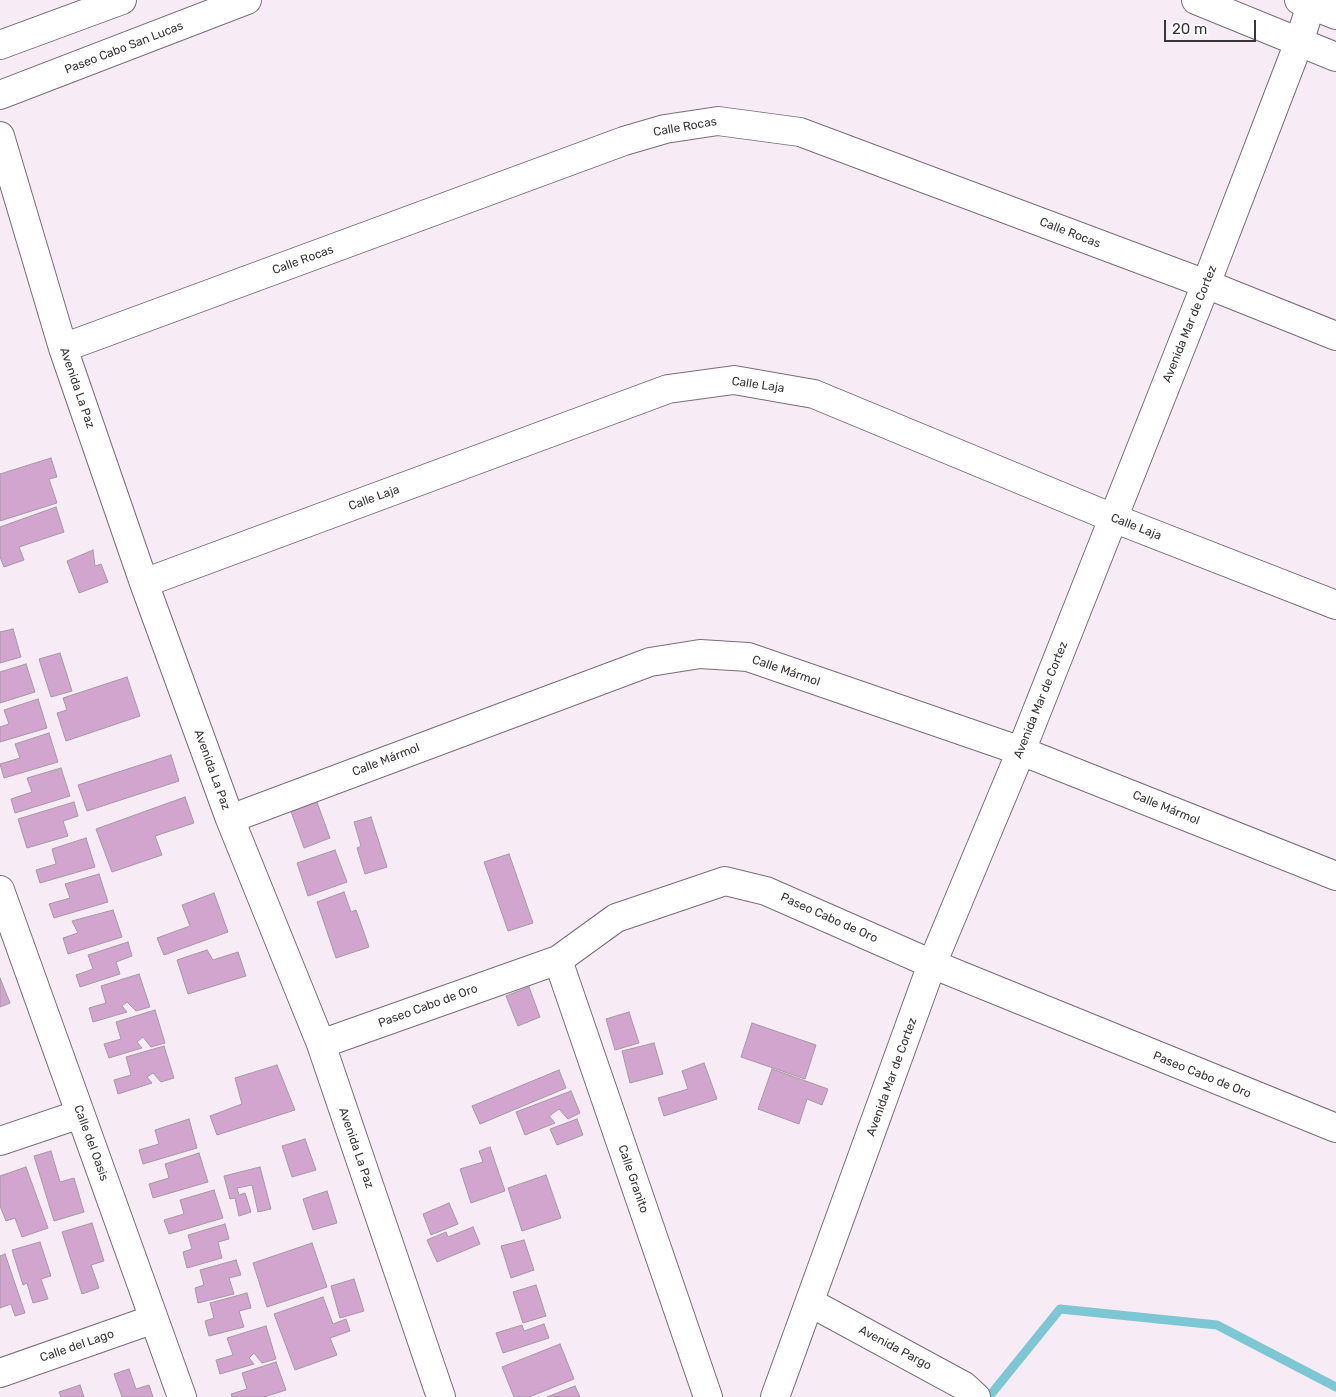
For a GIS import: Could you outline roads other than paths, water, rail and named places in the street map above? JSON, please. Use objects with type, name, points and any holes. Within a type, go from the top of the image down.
[{"type":"street","points":[[0,45],[122,0]]},
{"type":"street","name":"Paseo Cabo San Lucas","points":[[0,95],[247,0]]},
{"type":"street","points":[[1196,0],[1336,56]]},
{"type":"street","name":"Avenida Mar de Cortez","points":[[775,1397],[932,964],[1021,751],[1206,284],[1299,42],[1315,7]]},
{"type":"street","name":"Calle Rocas","points":[[63,348],[624,140],[665,129],[718,121],[800,132],[1206,284],[1336,336]]},
{"type":"street","name":"Avenida La Paz","points":[[0,136],[63,348],[144,583],[230,819],[321,1044],[441,1397]]},
{"type":"street","name":"Calle Laja","points":[[144,583],[668,389],[734,380],[814,394],[1113,518],[1336,604]]},
{"type":"street","name":"Calle Mármol","points":[[230,819],[650,662],[700,654],[748,657],[1021,751],[1336,876]]},
{"type":"street","name":"Paseo Cabo de Oro","points":[[321,1044],[558,960],[616,918],[724,881],[766,891],[932,964],[1336,1128]]},
{"type":"street","name":"Calle del Oasis","points":[[1,896],[182,1397]]},
{"type":"street","name":"Calle Granito","points":[[558,960],[708,1397]]},
{"type":"street","points":[[0,1141],[80,1114]]},
{"type":"street","name":"Avenida Pargo","points":[[810,1303],[964,1386],[976,1397]]},
{"type":"street","name":"Calle del Lago","points":[[0,1373],[154,1319]]},
{"type":"waterway","points":[[992,1393],[1060,1309],[1217,1325],[1336,1387]]}]
